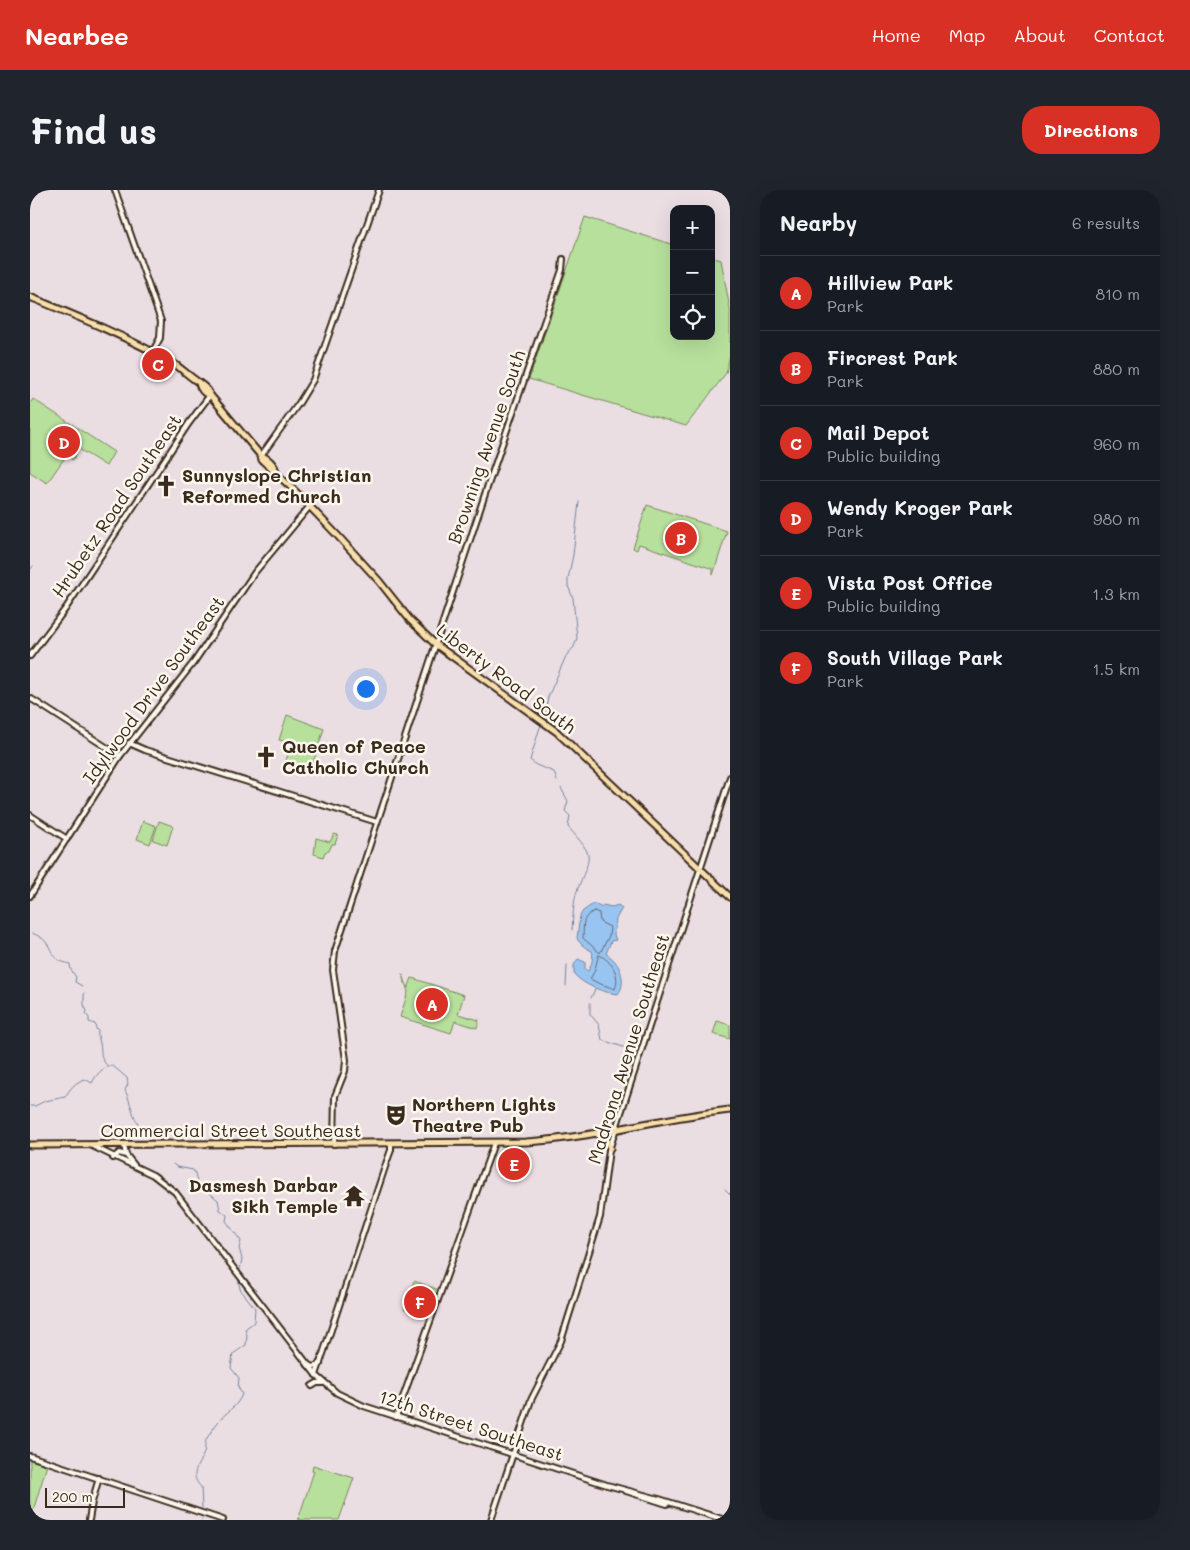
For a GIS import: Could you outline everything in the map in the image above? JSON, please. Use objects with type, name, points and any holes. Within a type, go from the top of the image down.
[{"type":"main road","name":"Liberty Road South","points":[[30,297],[175,364],[199,383],[199,387],[206,394],[210,395],[261,456],[262,460],[310,506],[373,574],[410,620],[435,644],[557,732],[730,897]]},
{"type":"main road","name":"Commercial Street Southeast","points":[[30,1143],[41,1145],[124,1145],[494,1143],[537,1141],[597,1133],[684,1116],[730,1110]]},
{"type":"main road","points":[[597,1133],[606,1140],[610,1148]]},
{"type":"street","points":[[115,190],[161,321],[160,338],[152,353]]},
{"type":"street","points":[[261,456],[295,409],[313,380],[379,190]]},
{"type":"street","name":"Browning Avenue South","points":[[334,1144],[335,1096],[345,1071],[346,1060],[333,970],[334,956],[435,644],[562,270],[563,259]]},
{"type":"street","name":"Hrubetz Road Southeast","points":[[30,656],[60,616],[205,399],[210,395]]},
{"type":"street","name":"Idylwood Drive Southeast","points":[[30,896],[129,743],[196,659],[255,572],[310,506]]},
{"type":"street","points":[[30,698],[120,756]]},
{"type":"street","points":[[129,743],[132,746],[377,822]]},
{"type":"street","name":"Madrona Avenue Southeast","points":[[491,1520],[533,1396],[560,1345],[591,1248],[603,1201],[605,1170],[615,1130],[730,777]]},
{"type":"street","points":[[30,815],[67,839]]},
{"type":"street","points":[[316,1375],[389,1155],[391,1143]]},
{"type":"street","points":[[396,1417],[494,1143]]},
{"type":"street","points":[[90,1145],[113,1158],[134,1165]]},
{"type":"street","points":[[124,1145],[126,1155],[134,1165]]},
{"type":"street","points":[[113,1158],[119,1154],[126,1155]]},
{"type":"street","name":"12th Street Southeast","points":[[134,1165],[158,1178],[177,1194],[316,1375],[323,1383],[349,1400],[396,1417],[716,1520]]},
{"type":"street","points":[[307,1364],[313,1367],[320,1364]]},
{"type":"street","points":[[312,1386],[317,1383],[323,1383]]},
{"type":"street","points":[[30,1456],[223,1520]]},
{"type":"street","points":[[89,1520],[99,1478]]},
{"type":"street","name":"12th Street Southeast","points":[[624,1490],[725,1520]]},
{"type":"green space","points":[[585,217],[670,244],[670,340],[715,340],[715,258],[721,260],[730,309],[730,354],[726,373],[686,426],[529,379]]},
{"type":"green space","points":[[33,399],[114,452],[106,466],[79,449],[73,460],[66,456],[47,483],[30,472],[30,404]]},
{"type":"green space","points":[[647,505],[727,531],[713,575],[713,569],[639,544],[637,550],[633,548]]},
{"type":"green space","points":[[287,715],[324,729],[311,769],[286,761],[290,747],[287,746],[288,742],[279,740]]},
{"type":"green space","points":[[143,821],[156,826],[150,844],[137,839]]},
{"type":"green space","points":[[159,821],[173,826],[167,845],[153,840]]},
{"type":"green space","points":[[334,834],[338,835],[335,844],[332,844],[329,851],[325,852],[323,857],[314,854],[316,838],[330,842]]},
{"type":"green space","points":[[402,973],[408,988],[412,978],[464,995],[458,1014],[479,1020],[477,1028],[455,1021],[451,1033],[400,1017],[408,992]]},
{"type":"green space","points":[[717,1021],[730,1025],[730,1039],[713,1034]]},
{"type":"green space","points":[[414,1281],[439,1290],[429,1317],[404,1309]]},
{"type":"green space","points":[[30,1460],[47,1465],[32,1514],[38,1520],[30,1520]]},
{"type":"green space","points":[[313,1465],[354,1478],[339,1520],[298,1520],[314,1471],[312,1470]]},
{"type":"water","points":[[593,904],[600,907],[603,905],[612,907],[618,905],[622,908],[616,919],[614,935],[616,940],[611,941],[606,954],[615,961],[621,972],[622,984],[618,994],[594,988],[574,974],[574,965],[578,959],[585,962],[585,969],[588,971],[592,962],[592,951],[581,944],[577,938],[580,916],[583,911]]},
{"type":"waterway","points":[[544,719],[548,697],[566,656],[574,647],[577,638],[573,598],[568,586],[568,579],[573,555],[579,502]]},
{"type":"waterway","points":[[30,570],[33,566]]},
{"type":"waterway","points":[[544,723],[540,727],[530,760],[536,765],[554,772],[557,781]]},
{"type":"waterway","points":[[561,788],[568,801],[565,811],[570,816],[568,827],[583,845],[588,858],[588,863],[576,896],[572,930]]},
{"type":"waterway","points":[[32,933],[45,941],[56,959],[70,964],[71,970],[76,977],[75,982],[82,986]]},
{"type":"waterway","points":[[566,986],[567,965]]},
{"type":"waterway","points":[[591,998],[595,989]]},
{"type":"waterway","points":[[84,993],[86,1014],[89,1022],[95,1024],[98,1031],[102,1058],[108,1066]]},
{"type":"waterway","points":[[590,1003],[590,1014],[599,1025],[602,1040],[638,1052]]},
{"type":"waterway","points":[[30,1106],[65,1097],[78,1082],[85,1079],[92,1083],[100,1071],[113,1066],[127,1078],[128,1084],[125,1090],[136,1121],[145,1130],[165,1136]]},
{"type":"waterway","points":[[173,1164],[177,1167],[193,1170],[197,1183],[218,1200],[220,1210],[227,1215],[226,1221],[241,1241],[239,1248],[242,1259],[239,1274]]},
{"type":"waterway","points":[[725,1189],[730,1194]]},
{"type":"waterway","points":[[202,1508],[201,1487],[197,1483],[195,1475],[197,1467],[204,1453],[205,1442],[209,1435],[219,1421],[238,1402],[242,1394],[238,1387],[239,1378],[231,1368],[233,1354],[246,1345],[247,1335],[245,1329],[254,1322],[255,1308],[240,1289],[238,1277]]},
{"type":"place","name":"Mail Depot","points":[[158,364]]},
{"type":"place","name":"Wendy Kroger Park","points":[[64,442]]},
{"type":"place","name":"Sunnyslope Christian Reformed Church","points":[[166,486]]},
{"type":"place","name":"Fircrest Park","points":[[681,538]]},
{"type":"place","name":"Queen of Peace Catholic Church","points":[[266,757]]},
{"type":"place","name":"Hillview Park","points":[[432,1004]]},
{"type":"place","name":"Northern Lights Theatre Pub","points":[[396,1115]]},
{"type":"place","name":"Vista Post Office","points":[[514,1164]]},
{"type":"place","name":"Dasmesh Darbar Sikh Temple","points":[[354,1196]]},
{"type":"place","name":"South Village Park","points":[[420,1302]]}]
